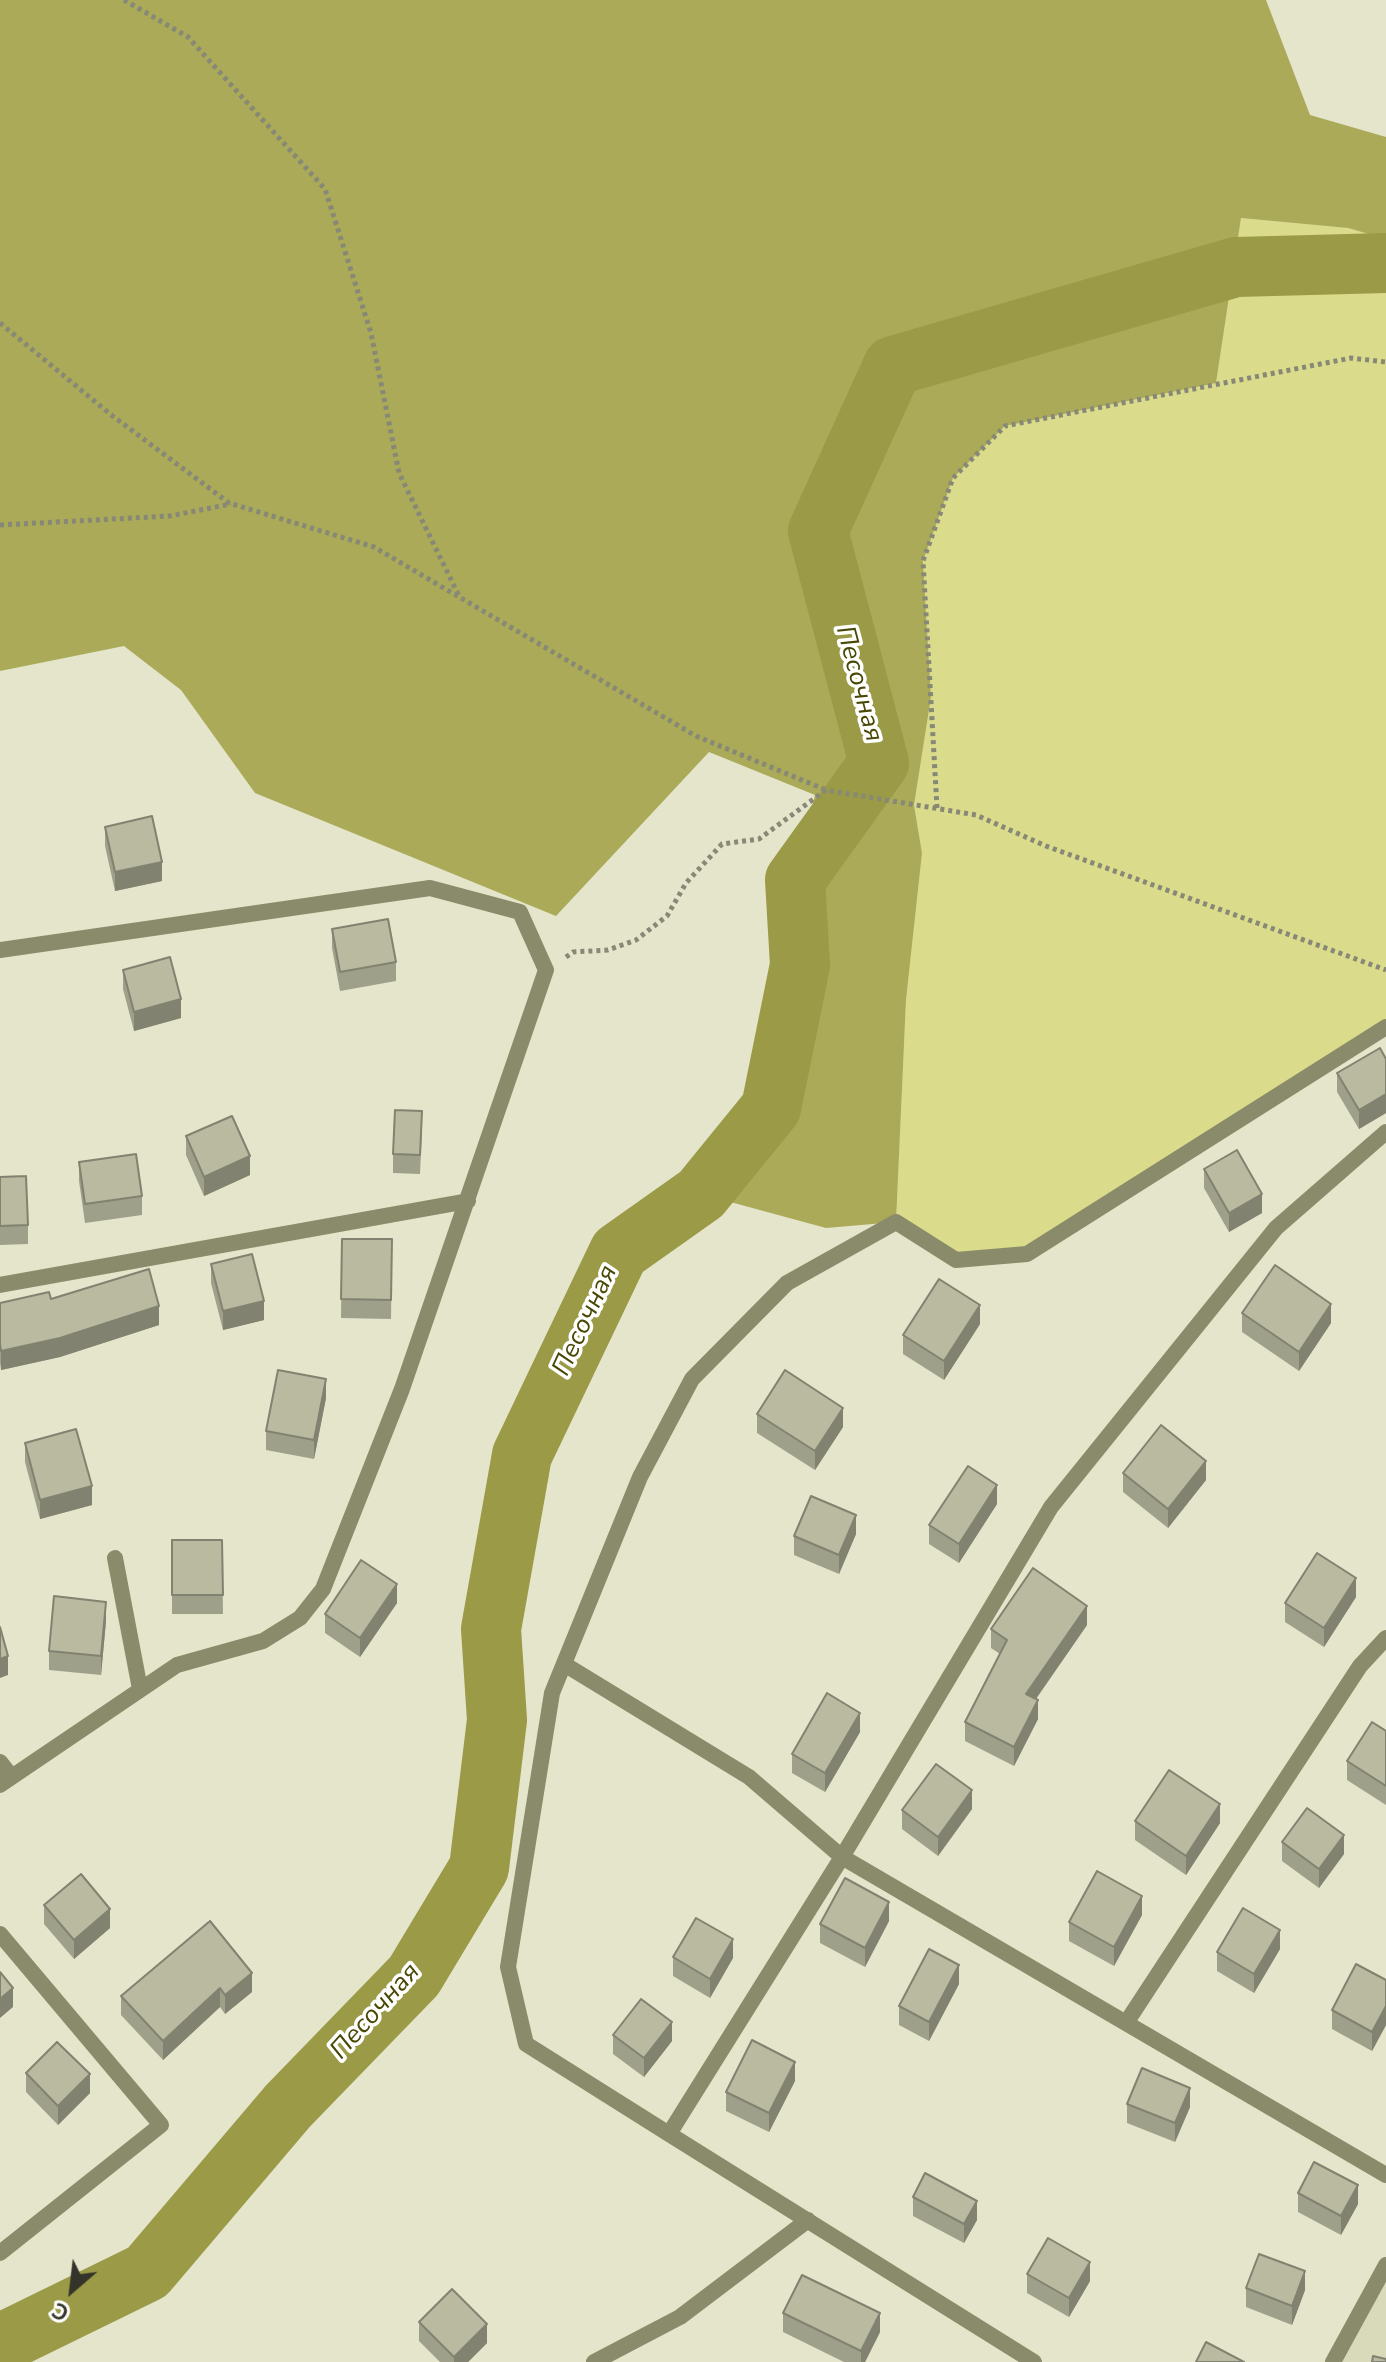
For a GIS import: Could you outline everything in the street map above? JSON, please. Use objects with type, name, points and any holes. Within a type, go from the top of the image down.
[{"type":"street","points":[[0,950],[430,888],[520,912],[546,970],[402,1389],[323,1589],[300,1618],[263,1641],[177,1665],[6,1781],[0,1762]]},
{"type":"street","points":[[1034,2362],[526,2044],[508,1967],[552,1693],[640,1477],[692,1379],[787,1283],[896,1222],[956,1260],[1027,1254],[1386,1027]]},
{"type":"street","points":[[669,2134],[842,1857],[1051,1507],[1276,1228],[1386,1132]]},
{"type":"street","points":[[0,1285],[468,1201]]},
{"type":"street","points":[[115,1558],[140,1689]]},
{"type":"street","points":[[1126,2023],[1360,1666],[1386,1638]]},
{"type":"street","points":[[564,1664],[749,1777],[842,1857],[1386,2175]]},
{"type":"street","points":[[0,1934],[161,2125],[0,2253]]},
{"type":"street","points":[[594,2362],[680,2317],[808,2220]]},
{"type":"street","points":[[1333,2362],[1386,2265]]},
{"type":"path","points":[[124,0],[188,37],[325,189],[371,333],[399,473],[460,597]]},
{"type":"path","points":[[0,323],[110,414],[229,503],[374,547],[696,736],[826,790],[976,815],[1046,846],[1386,970]]},
{"type":"path","points":[[937,808],[923,561],[953,478],[1005,426],[1351,358],[1386,362]]},
{"type":"path","points":[[0,525],[170,516],[229,503]]},
{"type":"path","points":[[546,970],[573,952],[608,950],[636,940],[667,916],[686,883],[722,844],[759,839],[826,790]]},
{"type":"shaded area","points":[[0,0],[1266,0],[1310,115],[1386,137],[1386,239],[1348,228],[1241,218],[1216,383],[1005,426],[953,478],[923,561],[931,697],[914,805],[922,853],[906,1000],[896,1222],[826,1228],[701,1194],[771,1108],[800,965],[795,880],[815,795],[709,752],[556,916],[255,793],[181,690],[124,646],[0,671]]},
{"type":"shaded area","points":[[1386,2265],[1386,2362],[1333,2362]]},
{"type":"green space","points":[[1241,218],[1348,228],[1386,239],[1386,1027],[1027,1254],[956,1260],[896,1222],[906,1000],[922,853],[914,805],[931,697],[923,561],[953,478],[1005,426],[1216,383]]},
{"type":"building","points":[[152,816],[162,862],[115,872],[105,827]]},
{"type":"building","points":[[388,919],[396,962],[340,972],[332,929]]},
{"type":"building","points":[[170,957],[181,999],[134,1012],[123,970]]},
{"type":"building","points":[[1380,1048],[1386,1059],[1386,1094],[1359,1110],[1337,1073]]},
{"type":"building","points":[[395,1110],[422,1111],[420,1155],[393,1154]]},
{"type":"building","points":[[232,1116],[250,1156],[204,1177],[186,1136]]},
{"type":"building","points":[[1237,1150],[1262,1194],[1229,1213],[1204,1169]]},
{"type":"building","points":[[136,1154],[142,1196],[85,1204],[79,1162]]},
{"type":"building","points":[[26,1176],[28,1225],[0,1226],[0,1177]]},
{"type":"building","points":[[342,1239],[392,1239],[391,1300],[341,1299]]},
{"type":"building","points":[[252,1254],[264,1301],[223,1311],[211,1264]]},
{"type":"building","points":[[1275,1265],[1331,1304],[1299,1352],[1242,1313]]},
{"type":"building","points":[[149,1269],[159,1306],[60,1338],[1,1351],[0,1303],[49,1292],[51,1299]]},
{"type":"building","points":[[939,1279],[980,1305],[944,1361],[903,1335]]},
{"type":"building","points":[[278,1370],[326,1379],[314,1440],[266,1431]]},
{"type":"building","points":[[785,1370],[843,1408],[815,1451],[757,1414]]},
{"type":"building","points":[[1161,1425],[1206,1461],[1168,1509],[1123,1473]]},
{"type":"building","points":[[76,1429],[92,1486],[40,1500],[25,1443]]},
{"type":"building","points":[[968,1466],[997,1485],[959,1544],[929,1525]]},
{"type":"building","points":[[811,1496],[856,1515],[839,1555],[794,1536]]},
{"type":"building","points":[[172,1540],[222,1540],[223,1595],[172,1595]]},
{"type":"building","points":[[1317,1553],[1356,1578],[1324,1628],[1285,1603]]},
{"type":"building","points":[[361,1560],[397,1584],[360,1638],[325,1614]]},
{"type":"building","points":[[1033,1568],[1087,1606],[1026,1694],[1038,1700],[1014,1747],[965,1722],[1007,1640],[991,1629]]},
{"type":"building","points":[[54,1596],[106,1602],[101,1656],[49,1651]]},
{"type":"building","points":[[0,1627],[8,1656],[0,1659]]},
{"type":"building","points":[[827,1693],[860,1713],[825,1773],[792,1754]]},
{"type":"building","points":[[1372,1722],[1386,1731],[1386,1786],[1347,1761]]},
{"type":"building","points":[[936,1764],[972,1790],[938,1837],[902,1810]]},
{"type":"building","points":[[1169,1770],[1220,1804],[1186,1856],[1135,1821]]},
{"type":"building","points":[[1307,1808],[1344,1835],[1319,1869],[1282,1842]]},
{"type":"building","points":[[1097,1871],[1142,1896],[1114,1947],[1069,1922]]},
{"type":"building","points":[[81,1874],[110,1909],[74,1940],[44,1905]]},
{"type":"building","points":[[845,1878],[889,1902],[865,1948],[820,1924]]},
{"type":"building","points":[[1243,1908],[1280,1930],[1254,1974],[1217,1952]]},
{"type":"building","points":[[696,1918],[733,1939],[710,1979],[673,1957]]},
{"type":"building","points":[[210,1921],[252,1973],[225,1995],[220,1988],[163,2041],[121,1996]]},
{"type":"building","points":[[929,1949],[959,1965],[929,2022],[899,2006]]},
{"type":"building","points":[[1356,1964],[1386,1980],[1386,2006],[1372,2032],[1332,2010]]},
{"type":"building","points":[[0,1972],[13,1988],[0,1999]]},
{"type":"building","points":[[641,1999],[672,2022],[644,2058],[613,2035]]},
{"type":"building","points":[[752,2040],[795,2062],[769,2113],[726,2092]]},
{"type":"building","points":[[57,2042],[90,2074],[58,2106],[26,2073]]},
{"type":"building","points":[[1142,2068],[1190,2088],[1175,2123],[1127,2104]]},
{"type":"building","points":[[1314,2162],[1358,2185],[1341,2216],[1298,2193]]},
{"type":"building","points":[[925,2173],[977,2201],[964,2224],[913,2197]]},
{"type":"building","points":[[1048,2238],[1090,2262],[1069,2298],[1027,2274]]},
{"type":"building","points":[[1259,2254],[1305,2271],[1292,2306],[1246,2288]]},
{"type":"building","points":[[802,2275],[880,2313],[861,2351],[783,2313]]},
{"type":"building","points":[[452,2289],[487,2324],[454,2357],[419,2322]]},
{"type":"building","points":[[1206,2342],[1244,2362],[1196,2362]]},
{"type":"building","points":[[1373,2356],[1386,2359],[1386,2362],[1372,2362]]},
{"type":"waterway","name":"Песочная","points":[[0,2344],[147,2272],[288,2106],[414,1976],[479,1868],[497,1720],[491,1629],[522,1455],[619,1252],[701,1194],[771,1108],[800,965],[795,880],[879,763],[818,531],[893,366],[1236,267],[1386,263]]}]
